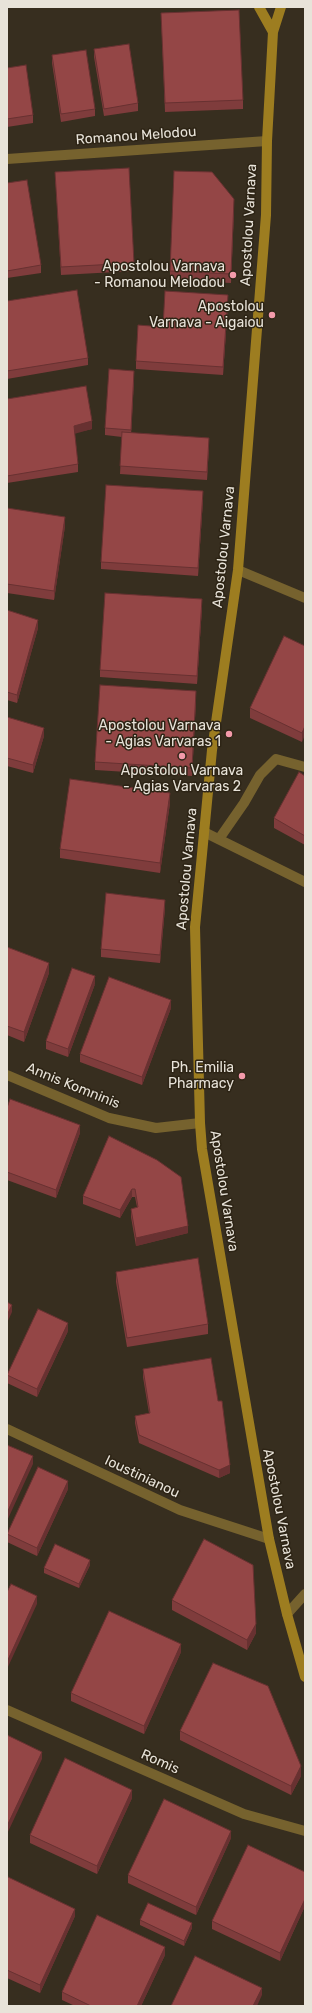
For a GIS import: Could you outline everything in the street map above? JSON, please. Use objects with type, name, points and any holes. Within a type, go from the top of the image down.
[{"type":"main road","points":[[259,7],[273,32]]},
{"type":"main road","name":"Apostolou Varnava","points":[[281,7],[273,32],[267,141],[266,215],[238,570],[212,750],[195,927],[202,1149],[269,1539],[287,1614],[305,1677]]},
{"type":"street","name":"Romanou Melodou","points":[[7,158],[267,141]]},
{"type":"street","points":[[238,570],[305,598]]},
{"type":"street","points":[[219,839],[244,803],[260,775],[276,759],[305,767]]},
{"type":"street","points":[[204,832],[305,882]]},
{"type":"street","name":"Annis Komninis","points":[[7,1075],[109,1118],[156,1128],[200,1123]]},
{"type":"street","name":"Ioustinianou","points":[[7,1429],[180,1510],[269,1539]]},
{"type":"street","points":[[287,1614],[305,1594]]},
{"type":"street","name":"Romis","points":[[7,1710],[244,1814],[305,1831]]},
{"type":"building","points":[[239,10],[243,100],[165,103],[161,13]]},
{"type":"building","points":[[129,44],[138,103],[104,109],[94,49]]},
{"type":"building","points":[[86,50],[95,109],[61,114],[52,55]]},
{"type":"building","points":[[26,65],[33,115],[7,119],[7,68]]},
{"type":"building","points":[[129,168],[134,263],[61,267],[55,172]]},
{"type":"building","points":[[174,171],[212,172],[234,199],[231,274],[170,271]]},
{"type":"building","points":[[27,180],[41,265],[7,271],[7,183]]},
{"type":"building","points":[[77,290],[88,358],[7,371],[7,301]]},
{"type":"building","points":[[165,291],[228,295],[223,367],[136,361],[138,325],[163,327]]},
{"type":"building","points":[[109,369],[134,371],[131,430],[105,428]]},
{"type":"building","points":[[86,386],[92,421],[74,426],[78,464],[7,476],[7,399]]},
{"type":"building","points":[[122,432],[209,438],[207,472],[120,466]]},
{"type":"building","points":[[106,485],[203,491],[198,568],[101,562]]},
{"type":"building","points":[[7,508],[65,517],[54,591],[7,584]]},
{"type":"building","points":[[105,593],[202,599],[197,676],[100,670]]},
{"type":"building","points":[[7,610],[38,620],[17,695],[7,692]]},
{"type":"building","points":[[284,636],[305,646],[305,726],[302,733],[250,708]]},
{"type":"building","points":[[100,685],[196,691],[192,768],[95,762]]},
{"type":"building","points":[[7,717],[44,728],[33,765],[7,758]]},
{"type":"building","points":[[299,772],[305,776],[305,836],[274,818]]},
{"type":"building","points":[[70,779],[170,793],[160,863],[60,849]]},
{"type":"building","points":[[106,893],[165,900],[160,955],[101,949]]},
{"type":"building","points":[[7,947],[49,963],[24,1032],[7,1026]]},
{"type":"building","points":[[72,968],[95,976],[68,1049],[46,1041]]},
{"type":"building","points":[[109,977],[171,1000],[142,1077],[80,1054]]},
{"type":"building","points":[[10,1099],[80,1125],[56,1190],[7,1172],[7,1108]]},
{"type":"building","points":[[109,1136],[157,1160],[181,1177],[188,1226],[136,1238],[131,1209],[138,1207],[135,1189],[132,1189],[120,1210],[83,1196]]},
{"type":"building","points":[[198,1258],[208,1324],[127,1338],[116,1272]]},
{"type":"building","points":[[7,1302],[12,1305],[7,1315]]},
{"type":"building","points":[[38,1309],[68,1323],[37,1389],[7,1375]]},
{"type":"building","points":[[211,1358],[218,1401],[222,1401],[230,1465],[219,1470],[139,1435],[135,1416],[150,1413],[143,1369]]},
{"type":"building","points":[[7,1445],[33,1456],[7,1513]]},
{"type":"building","points":[[38,1467],[68,1481],[37,1548],[7,1534]]},
{"type":"building","points":[[204,1539],[253,1565],[256,1624],[247,1640],[172,1600]]},
{"type":"building","points":[[55,1544],[90,1560],[79,1584],[44,1568]]},
{"type":"building","points":[[11,1584],[37,1596],[7,1662],[7,1592]]},
{"type":"building","points":[[109,1611],[181,1644],[144,1726],[71,1693]]},
{"type":"building","points":[[213,1663],[268,1686],[301,1766],[291,1786],[180,1731]]},
{"type":"building","points":[[7,1735],[42,1752],[7,1826]]},
{"type":"building","points":[[65,1758],[132,1790],[97,1866],[30,1835]]},
{"type":"building","points":[[164,1799],[231,1831],[196,1907],[128,1875]]},
{"type":"building","points":[[248,1845],[305,1872],[305,1899],[280,1953],[212,1921]]},
{"type":"building","points":[[8,1877],[75,1909],[40,1985],[7,1970]]},
{"type":"building","points":[[148,1903],[192,1923],[184,1941],[140,1920]]},
{"type":"building","points":[[97,1915],[165,1947],[137,2006],[91,2006],[62,1992]]},
{"type":"building","points":[[195,1956],[262,1988],[253,2006],[171,2006]]},
{"type":"place","name":"Apostolou Varnava - Romanou Melodou","points":[[233,275]]},
{"type":"place","name":"Apostolou Varnava - Aigaiou","points":[[272,315]]},
{"type":"place","name":"Apostolou Varnava - Agias Varvaras 1","points":[[229,734]]},
{"type":"place","name":"Apostolou Varnava - Agias Varvaras 2","points":[[182,756]]},
{"type":"place","name":"Ph. Emilia Pharmacy","points":[[242,1076]]}]
